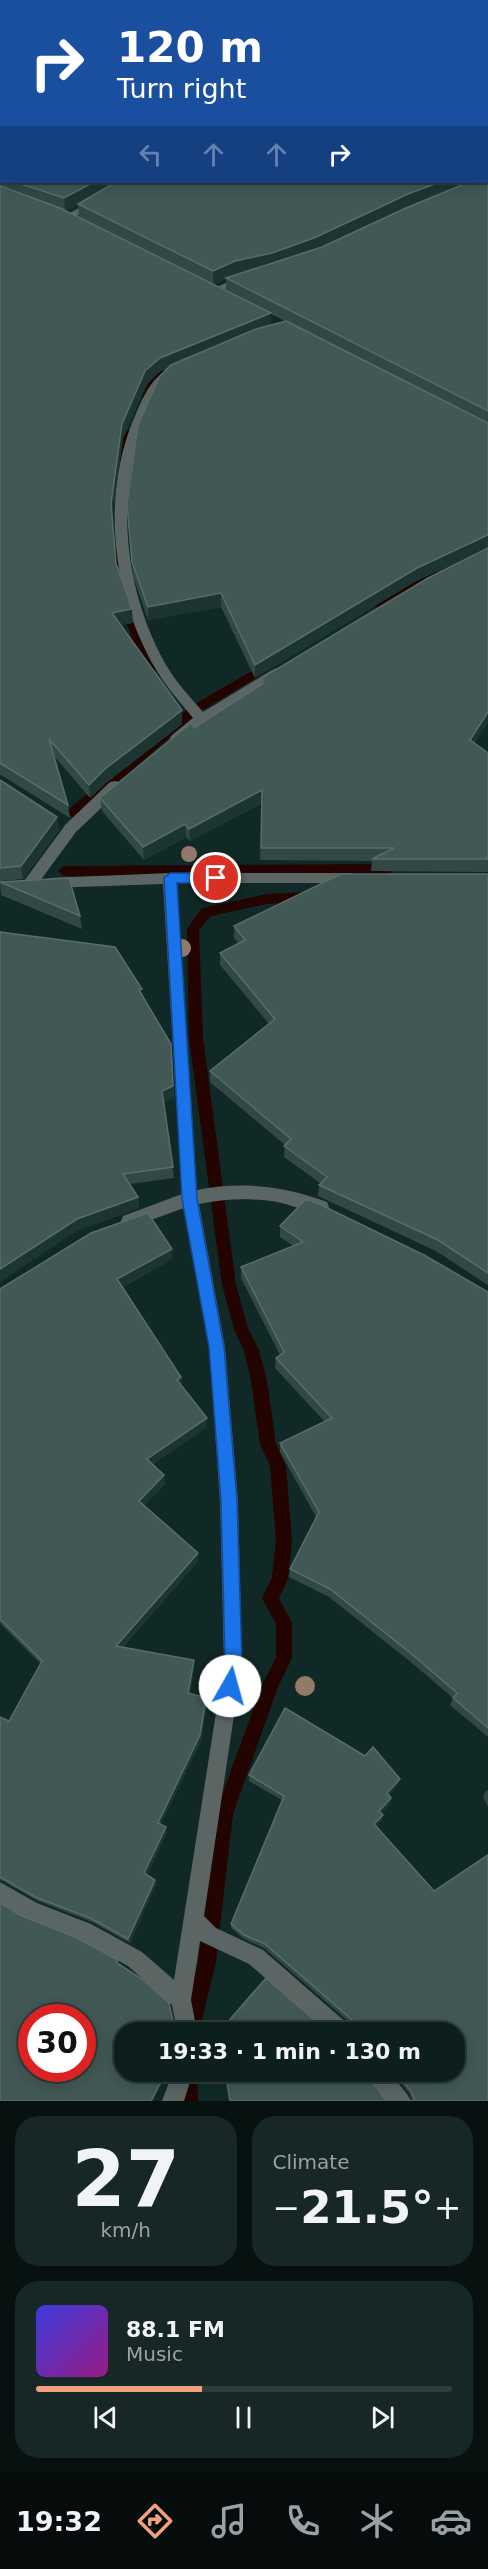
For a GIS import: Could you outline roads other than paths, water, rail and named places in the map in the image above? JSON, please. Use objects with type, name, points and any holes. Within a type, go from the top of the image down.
[{"type":"street","points":[[65,219],[128,183]]},
{"type":"street","points":[[212,291],[253,276]]},
{"type":"street","points":[[184,366],[166,375],[154,386],[131,438],[120,517],[125,576],[141,623],[162,669],[201,719]]},
{"type":"street","points":[[165,747],[201,719],[292,664]]},
{"type":"street","points":[[122,781],[66,826],[24,886],[170,878],[370,879]]},
{"type":"street","points":[[170,878],[190,1199],[217,1347],[229,1500],[233,1662],[181,2000],[185,2022]]},
{"type":"street","points":[[116,1226],[190,1199],[216,1194],[266,1193],[318,1205],[338,1215]]},
{"type":"street","points":[[0,1892],[31,1910],[84,1931],[135,1959],[181,2000]]},
{"type":"street","points":[[193,1920],[209,1935],[256,1957],[331,2022]]},
{"type":"street","points":[[172,2101],[179,2082]]},
{"type":"street","points":[[384,2082],[400,2101]]},
{"type":"waterway","points":[[147,397],[155,379],[178,365]]},
{"type":"waterway","points":[[118,487],[121,454],[132,431]]},
{"type":"waterway","points":[[118,551],[125,607],[135,629],[143,660],[150,670]]},
{"type":"waterway","points":[[375,604],[436,575]]},
{"type":"waterway","points":[[73,812],[194,710],[267,666]]},
{"type":"waterway","points":[[64,871],[389,869]]},
{"type":"waterway","points":[[192,2022],[207,1962],[224,1814],[271,1683],[284,1658],[284,1623],[270,1598],[280,1579],[284,1541],[278,1466],[268,1444],[259,1381],[251,1350],[241,1329],[229,1285],[196,1038],[193,929],[207,912],[267,899],[310,897]]},
{"type":"waterway","points":[[188,2082],[189,2101]]}]
